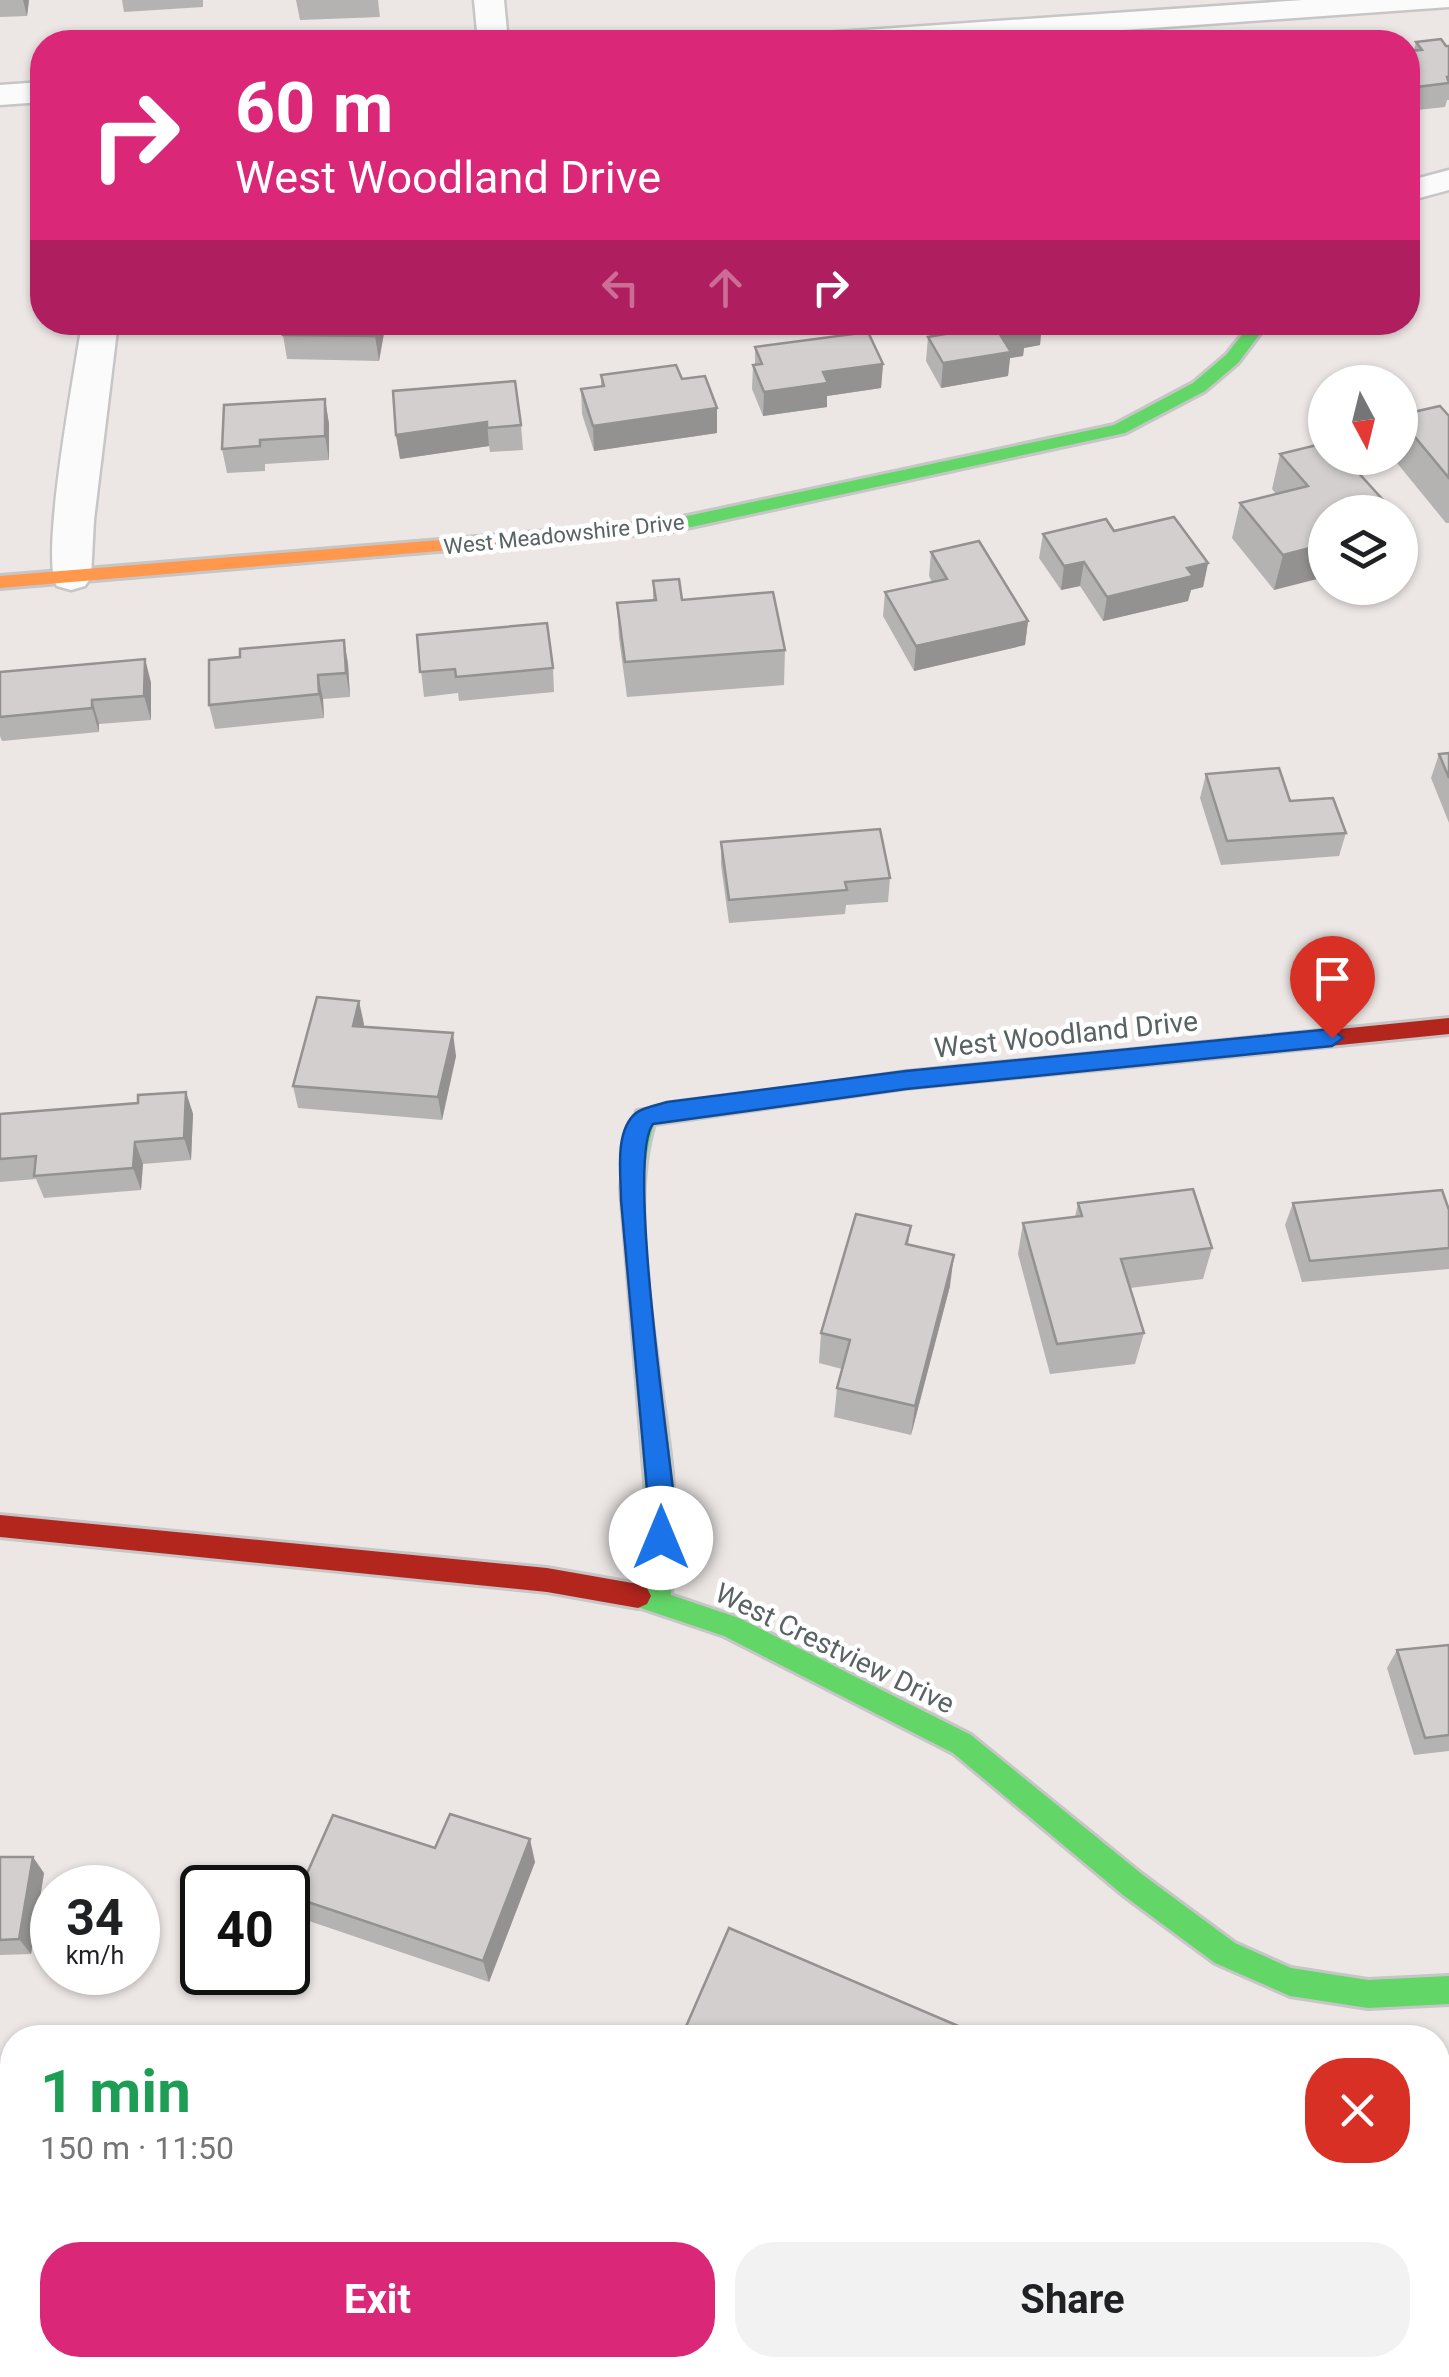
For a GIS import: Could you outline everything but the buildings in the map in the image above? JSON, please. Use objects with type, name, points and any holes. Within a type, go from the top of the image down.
[{"type":"street","points":[[490,0],[492,30]]},
{"type":"street","points":[[999,30],[1440,0]]},
{"type":"street","points":[[0,94],[30,93]]},
{"type":"street","points":[[1420,188],[1449,180]]},
{"type":"street","points":[[71,576],[74,520],[98,335]]},
{"type":"street","name":"West Meadowshire Drive","points":[[0,582],[641,531],[1094,437],[1166,409],[1210,382],[1253,335]]},
{"type":"street","name":"West Woodland Drive","points":[[658,1600],[662,1507],[632,1200],[636,1129],[646,1118],[667,1110],[887,1082],[1449,1026]]},
{"type":"street","name":"West Crestview Drive","points":[[0,1526],[547,1580],[658,1600],[730,1626],[914,1716],[962,1744],[1133,1885],[1225,1953],[1290,1982],[1368,1994],[1449,1990]]},
{"type":"traffic: fast","points":[[659,528],[1119,429],[1199,387],[1232,359],[1251,335]]},
{"type":"traffic: fast","points":[[658,1600],[662,1507],[634,1243],[636,1146],[645,1117],[906,1080],[1142,1057]]},
{"type":"traffic: fast","points":[[638,1596],[730,1626],[962,1744],[1133,1885],[1225,1953],[1290,1982],[1368,1994],[1449,1990]]},
{"type":"traffic: slow","points":[[0,582],[659,528]]},
{"type":"traffic: jam","points":[[1142,1057],[1449,1026]]},
{"type":"traffic: jam","points":[[0,1526],[547,1580],[638,1596]]},
{"type":"route","points":[[661,1538],[662,1507],[632,1200],[632,1148],[636,1129],[646,1118],[667,1110],[906,1080],[1332,1038]]}]
